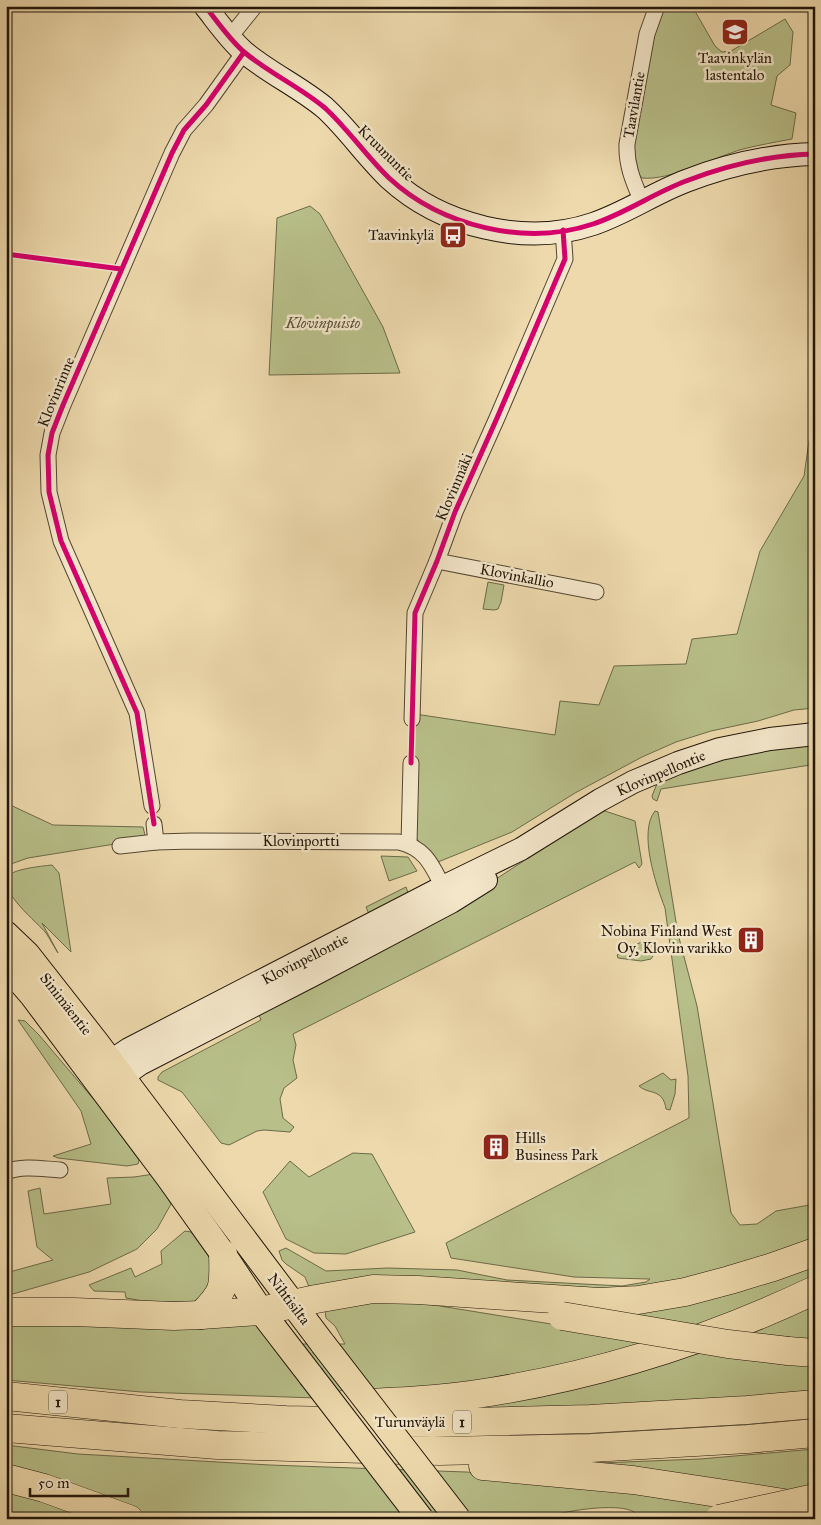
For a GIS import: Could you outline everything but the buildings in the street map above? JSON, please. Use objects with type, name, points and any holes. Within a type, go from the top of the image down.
[{"type":"highway","points":[[6,1312],[201,1315],[261,1311],[353,1291],[373,1289],[418,1290],[454,1294],[599,1302],[638,1300],[685,1292],[730,1280],[815,1252]]},
{"type":"highway","points":[[201,1315],[221,1292],[224,1274],[223,1254]]},
{"type":"highway","points":[[110,1406],[182,1402],[294,1406],[426,1400],[489,1393],[558,1379],[635,1359],[713,1334],[815,1290]]},
{"type":"highway","points":[[454,1294],[514,1308],[640,1330],[728,1344],[802,1352]]},
{"type":"highway","name":"Turunväylä","points":[[6,1396],[180,1414],[286,1420],[433,1423],[590,1419],[815,1404]]},
{"type":"highway","name":"Turunväylä","points":[[6,1428],[217,1445],[439,1451],[592,1448],[815,1433]]},
{"type":"highway","points":[[217,1445],[364,1460],[508,1467],[633,1480],[815,1508]]},
{"type":"highway","points":[[6,1478],[44,1488],[129,1519]]},
{"type":"highway","points":[[719,1519],[815,1498]]},
{"type":"main road","name":"Kruununtie","points":[[205,6],[237,44],[315,100],[331,114],[390,179],[426,204],[458,219],[494,230],[520,232],[563,230],[594,224],[685,181],[729,166],[781,156],[815,154]]},
{"type":"main road","name":"Klovinpellontie","points":[[107,1076],[140,1064],[313,975],[600,800],[633,782],[678,763],[720,749],[770,739],[815,734]]},
{"type":"main road","name":"Sinimäentie","points":[[6,934],[27,954],[107,1076]]},
{"type":"main road","name":"Sinimäentie","points":[[6,965],[107,1076]]},
{"type":"main road","name":"Nihtisilta","points":[[107,1076],[169,1178],[261,1311],[421,1519]]},
{"type":"main road","name":"Nihtisilta","points":[[107,1076],[292,1304],[458,1519]]},
{"type":"street","name":"Klovinrinne","points":[[152,806],[138,713],[61,541],[49,492],[48,455],[52,433],[62,405],[172,153],[184,130],[206,105],[255,6]]},
{"type":"street","name":"Taavilantie","points":[[642,202],[628,167],[627,144],[647,34],[656,6]]},
{"type":"street","name":"Klovinmäki","points":[[412,719],[415,613],[455,512],[497,418],[564,258],[563,230]]},
{"type":"street","name":"Klovinkallio","points":[[437,560],[596,592]]},
{"type":"street","points":[[411,763],[409,844],[422,852],[447,895]]},
{"type":"street","points":[[154,824],[156,842]]},
{"type":"street","name":"Klovinportti","points":[[120,846],[156,842],[365,841],[409,844]]},
{"type":"street","points":[[6,1172],[26,1168],[60,1170]]},
{"type":"green space","points":[[662,6],[692,6],[715,46],[722,52],[731,51],[785,19],[793,32],[790,65],[777,76],[771,105],[796,113],[792,139],[743,149],[666,176],[642,178],[634,168],[633,139],[653,35]]},
{"type":"green space","name":"Klovinpuisto","points":[[310,206],[320,214],[383,327],[400,373],[269,375],[277,218]]},
{"type":"green space","points":[[815,410],[815,708],[794,710],[676,742],[642,757],[575,793],[512,832],[438,862],[412,834],[415,714],[555,735],[560,701],[599,705],[614,666],[686,664],[692,639],[737,634],[760,551],[804,476]]},
{"type":"green space","points":[[488,582],[504,585],[498,609],[483,609]]},
{"type":"green space","points":[[815,742],[815,780],[812,780],[810,765],[661,789],[657,801],[653,799],[652,796],[656,786],[663,778],[721,757]]},
{"type":"green space","points":[[6,803],[53,825],[143,827],[146,839],[28,858],[11,864],[6,856]]},
{"type":"green space","points":[[602,810],[635,821],[642,864],[639,868],[635,862],[293,1034],[296,1045],[293,1060],[297,1078],[284,1088],[280,1099],[283,1118],[294,1127],[290,1132],[257,1131],[229,1145],[221,1143],[182,1092],[158,1080],[162,1072],[261,1020],[259,1015],[453,907]]},
{"type":"green space","points":[[655,811],[658,812],[678,934],[697,1006],[731,1213],[740,1225],[757,1224],[776,1211],[815,1204],[815,1244],[772,1259],[620,1294],[426,1277],[390,1276],[309,1287],[305,1277],[282,1260],[279,1251],[286,1248],[326,1271],[388,1268],[457,1270],[507,1280],[622,1286],[646,1282],[650,1279],[574,1277],[451,1258],[446,1243],[689,1118],[688,1076],[665,908],[653,873],[648,845],[650,820]]},
{"type":"green space","points":[[381,856],[408,857],[417,871],[389,881]]},
{"type":"green space","points":[[52,865],[59,873],[71,952],[42,923],[58,953],[46,933],[14,899],[6,884],[7,877],[10,874],[28,868]]},
{"type":"green space","points":[[406,887],[410,898],[369,914],[366,907]]},
{"type":"green space","points":[[643,941],[650,943],[654,947],[651,959],[641,961],[618,958],[617,955]]},
{"type":"green space","points":[[18,1020],[25,1021],[39,1035],[96,1102],[139,1160],[138,1164],[127,1166],[53,1156],[91,1144],[81,1111]]},
{"type":"green space","points":[[663,1073],[671,1080],[676,1079],[675,1094],[670,1110],[666,1109],[659,1095],[639,1086]]},
{"type":"green space","points":[[353,1153],[372,1154],[415,1232],[346,1254],[314,1253],[286,1239],[263,1192],[290,1161],[309,1177]]},
{"type":"green space","points":[[154,1174],[171,1204],[157,1229],[137,1249],[89,1272],[6,1296],[6,1273],[53,1260],[37,1247],[28,1191],[40,1188],[44,1214],[111,1204],[107,1178]]},
{"type":"green space","points":[[185,1231],[191,1232],[212,1261],[215,1276],[199,1302],[150,1302],[126,1298],[125,1292],[94,1291],[89,1285],[131,1268],[135,1277],[162,1264],[161,1251]]},
{"type":"green space","points":[[815,1259],[815,1283],[754,1310],[521,1379],[316,1398],[141,1392],[6,1380],[6,1321],[256,1321],[275,1344],[345,1344],[335,1326],[326,1318],[325,1310],[366,1302],[409,1301],[551,1324],[575,1307]]},
{"type":"green space","points":[[815,1296],[815,1390],[682,1403],[462,1410]]},
{"type":"green space","points":[[6,1445],[78,1454],[539,1477],[740,1502],[815,1516],[815,1519],[706,1519],[702,1516],[691,1519],[639,1519],[634,1512],[626,1509],[603,1508],[562,1513],[543,1519],[154,1519],[89,1495],[6,1471]]},
{"type":"green space","points":[[815,1449],[815,1501],[549,1465],[700,1459]]},
{"type":"green space","points":[[6,1488],[106,1519],[6,1519]]},
{"type":"cycle path","points":[[205,6],[228,36],[244,52],[325,108],[381,170],[410,195],[433,209],[458,220],[485,228],[512,232],[540,233],[567,231],[593,224],[674,186],[717,170],[782,156],[815,154]]},
{"type":"cycle path","points":[[154,824],[137,713],[61,541],[49,492],[48,455],[52,433],[63,405],[172,153],[184,130],[206,105],[244,52]]},
{"type":"cycle path","points":[[411,763],[415,613],[455,512],[565,259],[563,230]]},
{"type":"cycle path","points":[[6,254],[121,269]]},
{"type":"place","name":"Taavinkylän lastentalo","points":[[735,32]]},
{"type":"place","name":"Taavinkylä","points":[[453,235]]},
{"type":"place","name":"Nobina Finland West Oy, Klovin varikko","points":[[751,940]]},
{"type":"place","name":"Hills Business Park","points":[[496,1147]]}]
